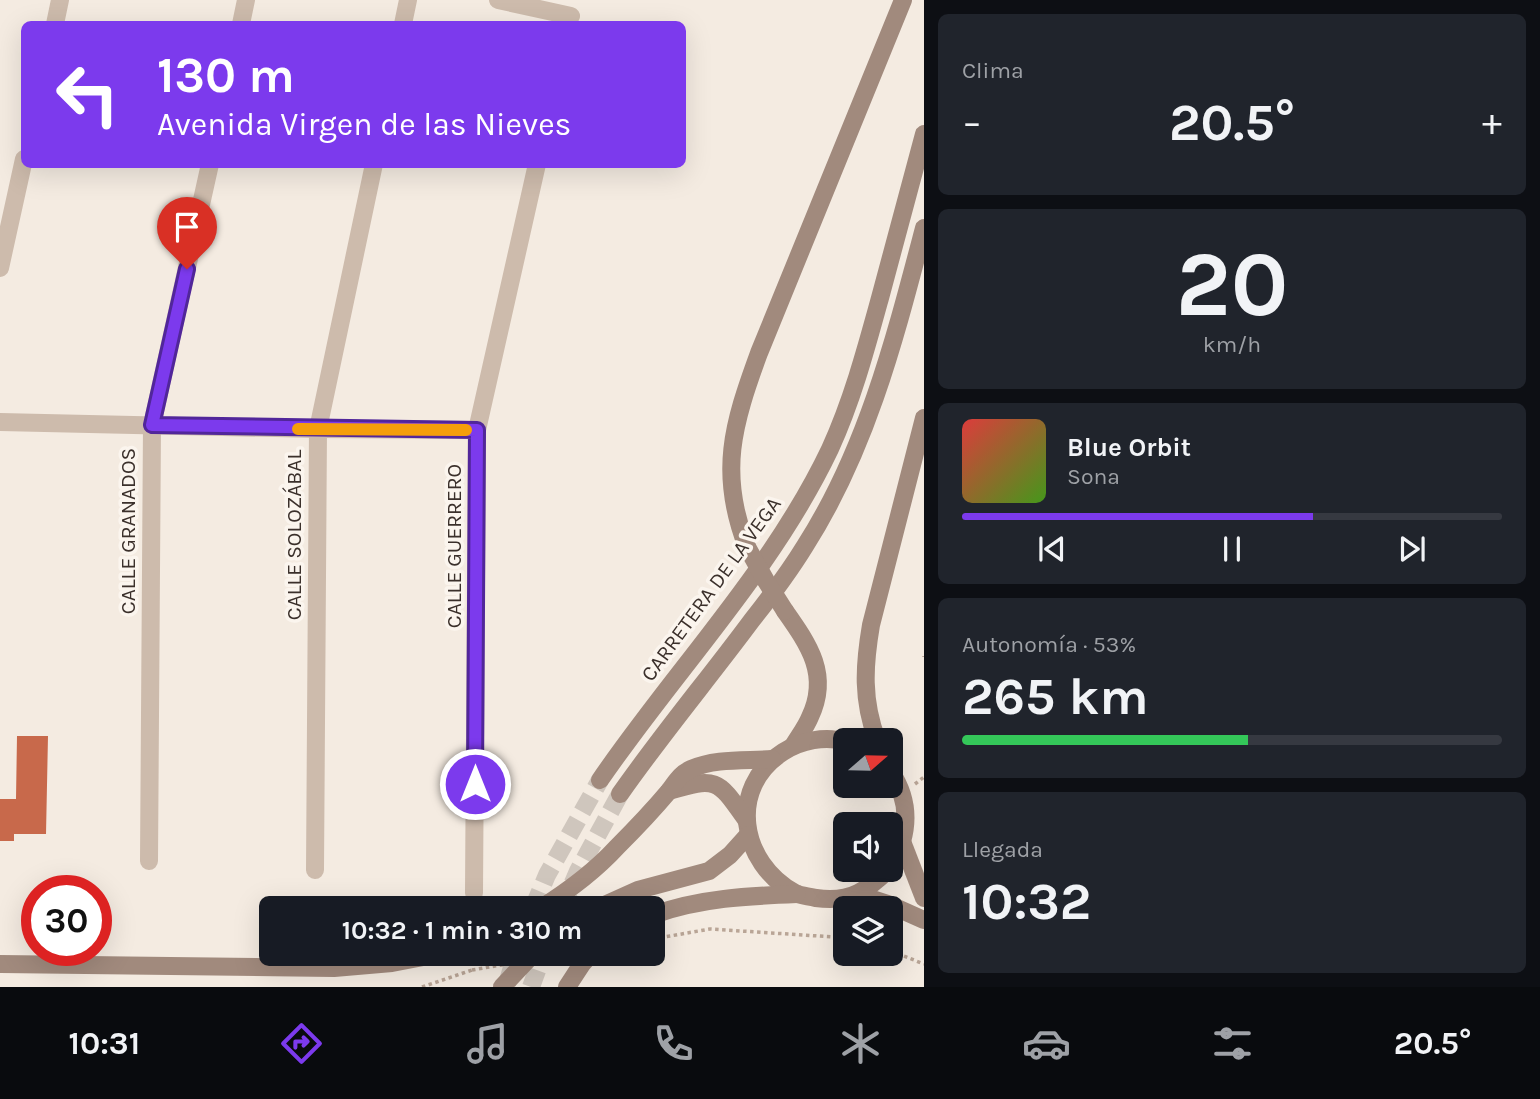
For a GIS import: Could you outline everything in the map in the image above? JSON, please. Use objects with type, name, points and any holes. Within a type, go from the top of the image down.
[{"type":"main road","points":[[793,746],[810,719],[818,694],[814,659],[747,547],[734,506],[730,475],[732,445],[739,409],[759,353],[903,0]]},
{"type":"main road","name":"CARRETERA DE LA VEGA","points":[[600,780],[769,555],[796,512],[830,448],[853,390],[872,327],[924,134]]},
{"type":"main road","points":[[620,794],[787,574],[824,515],[850,463],[875,401],[924,228]]},
{"type":"main road","points":[[873,728],[867,709],[866,654],[924,418]]},
{"type":"main road","points":[[625,896],[709,871],[730,855],[747,828],[749,798],[758,779],[772,760],[793,746],[820,740],[833,741]]},
{"type":"main road","points":[[558,896],[615,849],[669,791],[679,776],[701,765],[715,762],[772,760]]},
{"type":"main road","points":[[669,791],[697,782],[714,784],[727,793],[747,828],[753,851],[772,876],[797,894]]},
{"type":"main road","points":[[903,798],[906,816],[903,844],[924,898]]},
{"type":"main road","points":[[665,912],[702,901],[740,897],[797,894],[828,900],[857,894],[876,882]]},
{"type":"main road","points":[[857,894],[924,920]]},
{"type":"main road","points":[[0,964],[310,968],[370,966]]},
{"type":"main road","points":[[502,987],[522,966]]},
{"type":"main road","points":[[567,987],[581,966]]},
{"type":"street","points":[[56,21],[60,0]]},
{"type":"street","points":[[242,21],[246,0]]},
{"type":"street","points":[[404,21],[408,0]]},
{"type":"street","points":[[498,0],[571,13]]},
{"type":"street","points":[[0,268],[22,168]]},
{"type":"street","name":"CALLE GRANADOS","points":[[149,861],[152,425],[209,168]]},
{"type":"street","name":"CALLE SOLOZÁBAL","points":[[315,870],[318,429],[373,168]]},
{"type":"street","name":"CALLE GUERRERO","points":[[474,893],[477,430],[536,168]]},
{"type":"street","points":[[0,422],[477,430]]},
{"type":"path","points":[[665,937],[710,929],[833,937]]},
{"type":"path","points":[[903,956],[924,964]]},
{"type":"path","points":[[422,987],[472,970],[495,966]]},
{"type":"building","points":[[17,736],[48,736],[46,834],[14,834],[14,841],[0,841],[0,799],[16,799]]},
{"type":"tunnel","points":[[538,896],[600,780]]},
{"type":"tunnel","points":[[567,896],[620,794]]},
{"type":"tunnel","points":[[507,984],[512,966]]},
{"type":"tunnel","points":[[531,987],[539,966]]},
{"type":"slow traffic","points":[[298,429],[466,430]]},
{"type":"route","points":[[187,269],[152,425],[477,430],[475,784]]}]
